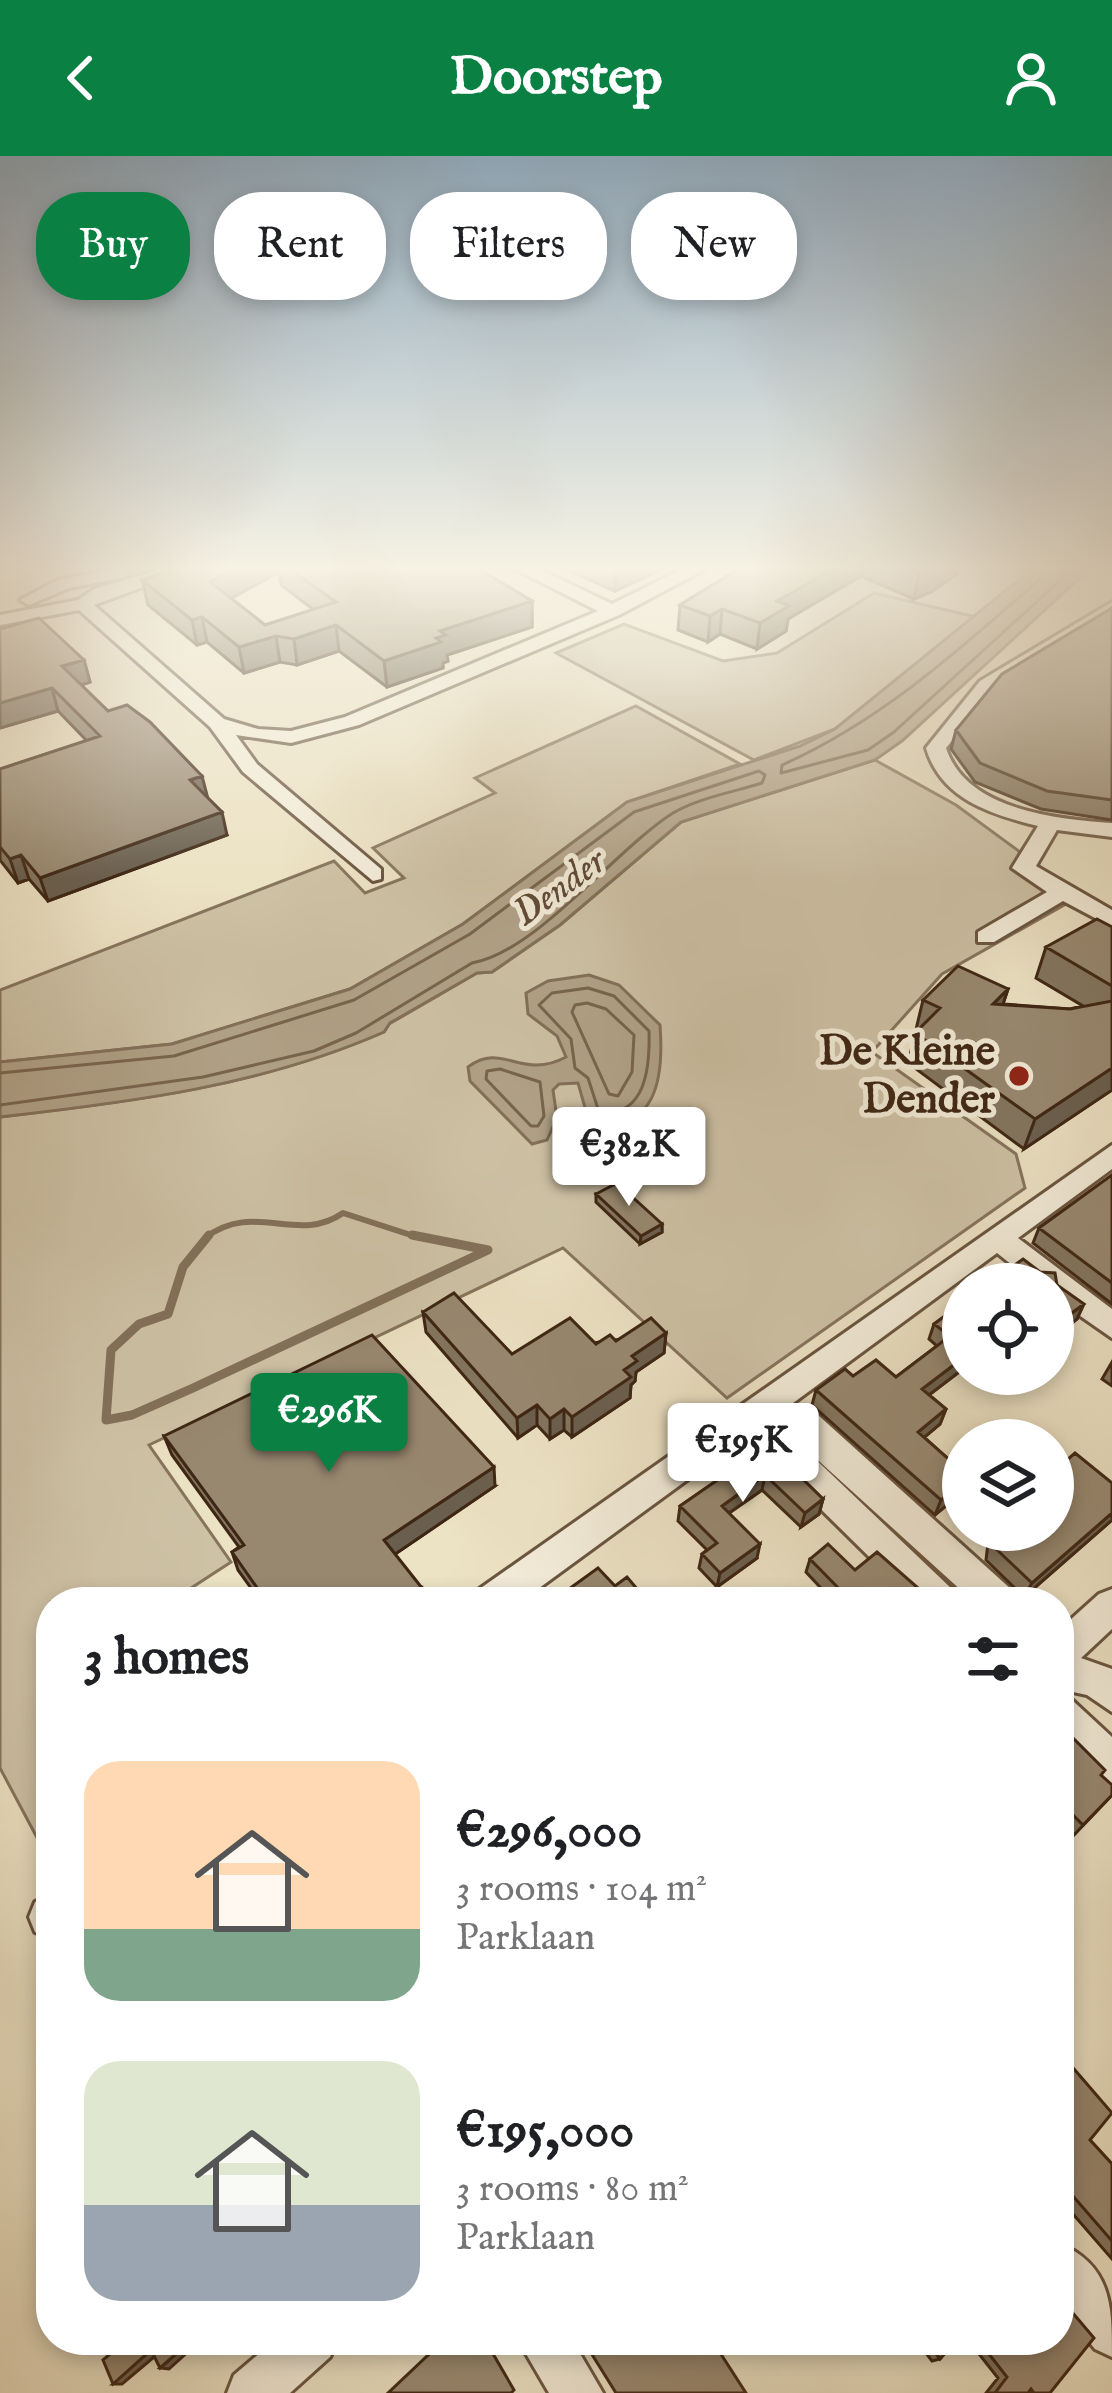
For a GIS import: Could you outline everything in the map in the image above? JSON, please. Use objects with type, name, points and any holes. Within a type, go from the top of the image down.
[{"type":"street","points":[[164,669],[217,723],[250,768],[262,773],[374,874]]},
{"type":"street","points":[[262,773],[270,761],[326,731],[472,669]]},
{"type":"street","points":[[1013,669],[987,686],[936,748],[936,758],[950,776],[981,799],[1049,825],[1112,830]]},
{"type":"street","points":[[217,723],[272,737],[326,731]]},
{"type":"street","points":[[1049,825],[1023,868],[1112,920]]},
{"type":"street","points":[[986,937],[1061,893]]},
{"type":"street","points":[[518,1587],[1112,1155]]},
{"type":"street","points":[[999,1239],[1112,1326]]},
{"type":"street","points":[[761,1410],[777,1444],[925,1587]]},
{"type":"street","points":[[761,1410],[806,1425],[983,1587]]},
{"type":"street","points":[[1074,1640],[1112,1606]]},
{"type":"street","points":[[1074,1675],[1096,1680],[1112,1694]]},
{"type":"street","points":[[1074,1727],[1112,1764]]},
{"type":"street","points":[[1074,2285],[1112,2332]]},
{"type":"street","points":[[252,2393],[296,2355]]},
{"type":"street","points":[[553,2355],[578,2393]]},
{"type":"shaded area","points":[[586,669],[910,669],[835,729],[754,760]]},
{"type":"shaded area","points":[[636,706],[740,764],[627,802],[463,924],[350,989],[172,1044],[0,1062],[0,990],[334,861],[365,893],[404,878],[373,848],[495,793],[475,778]]},
{"type":"shaded area","points":[[875,760],[956,805],[1080,896],[942,974],[872,1052],[1016,1154],[1025,1188],[727,1398],[563,1248],[149,1445],[231,1562],[193,1587],[36,1587],[36,1836],[0,1768],[0,1117],[147,1098],[243,1079],[384,1032],[389,1024],[477,973],[492,972],[560,925],[681,822]]},
{"type":"water","name":"Dender","points":[[908,669],[980,669],[875,760],[681,822],[560,925],[492,972],[477,973],[390,1023],[384,1032],[243,1079],[147,1098],[0,1117],[0,1062],[172,1044],[350,989],[463,924],[627,802],[800,746],[835,729]]},
{"type":"water","points":[[589,975],[619,985],[660,1025],[660,1064],[652,1098],[630,1120],[590,1125],[578,1083],[559,1084],[553,1090],[557,1118],[547,1140],[532,1144],[470,1081],[468,1067],[492,1058],[537,1065],[566,1057],[557,1036],[528,1014],[526,993],[548,981]]},
{"type":"building","points":[[0,669],[65,669],[108,711],[127,705],[150,722],[202,776],[190,780],[222,812],[40,878],[21,855],[10,859],[0,847],[0,769],[100,736],[52,688],[0,703]]},
{"type":"building","points":[[1010,669],[1112,669],[1112,800],[1047,791],[980,763],[956,730]]},
{"type":"building","points":[[1097,919],[1112,927],[1112,986],[1046,947]]},
{"type":"building","name":"De Kleine Dender","points":[[958,966],[1008,989],[993,1004],[1070,1009],[1112,1001],[1112,1068],[1035,1119],[915,1033],[940,1008],[923,1000]]},
{"type":"building","points":[[1112,1175],[1112,1283],[1039,1228]]},
{"type":"building","points":[[617,1183],[662,1224],[641,1236],[596,1194]]},
{"type":"building","points":[[454,1293],[512,1354],[570,1318],[596,1344],[610,1335],[616,1341],[651,1318],[666,1333],[632,1356],[637,1361],[624,1370],[631,1377],[572,1417],[564,1409],[550,1419],[537,1405],[517,1418],[423,1312]]},
{"type":"building","points":[[372,1335],[494,1467],[384,1540],[421,1587],[256,1587],[232,1552],[244,1545],[164,1436]]},
{"type":"building","points":[[942,1342],[942,1374],[922,1389],[946,1409],[918,1432],[942,1453],[941,1500],[816,1390],[845,1369],[853,1376],[876,1360],[896,1377]]},
{"type":"building","points":[[768,1445],[823,1499],[805,1513],[765,1475],[722,1506],[760,1544],[720,1573],[702,1554],[717,1543],[680,1506]]},
{"type":"building","points":[[1074,1454],[1112,1483],[1112,1513],[1074,1546]]},
{"type":"building","points":[[828,1544],[855,1570],[877,1552],[917,1587],[837,1587],[810,1559]]},
{"type":"building","points":[[998,1551],[1069,1551],[1032,1583]]},
{"type":"building","points":[[598,1568],[615,1586],[627,1577],[635,1587],[572,1587]]},
{"type":"building","points":[[1074,1739],[1105,1770],[1101,1775],[1112,1785],[1112,1795],[1083,1825],[1074,1816]]},
{"type":"building","points":[[1074,2069],[1112,2113],[1090,2140],[1112,2164],[1112,2241],[1074,2197]]},
{"type":"building","points":[[1074,2314],[1094,2338],[1050,2393],[1031,2389],[1028,2393],[995,2393],[1007,2377],[990,2355],[1074,2355]]},
{"type":"building","points":[[109,2355],[145,2355],[113,2384],[103,2360]]},
{"type":"building","points":[[154,2355],[175,2355],[160,2368]]},
{"type":"building","points":[[428,2355],[494,2355],[514,2390],[511,2393],[388,2393]]},
{"type":"building","points":[[592,2355],[722,2355],[746,2393],[616,2393]]},
{"type":"waterway","points":[[208,1236],[241,1223],[309,1225],[343,1213],[420,1238]]},
{"type":"waterway","points":[[208,1236],[183,1267],[168,1314],[139,1324],[111,1350],[106,1420],[132,1415],[193,1388],[488,1250],[412,1235]]},
{"type":"place","name":"De Kleine Dender","points":[[1019,1076]]}]
